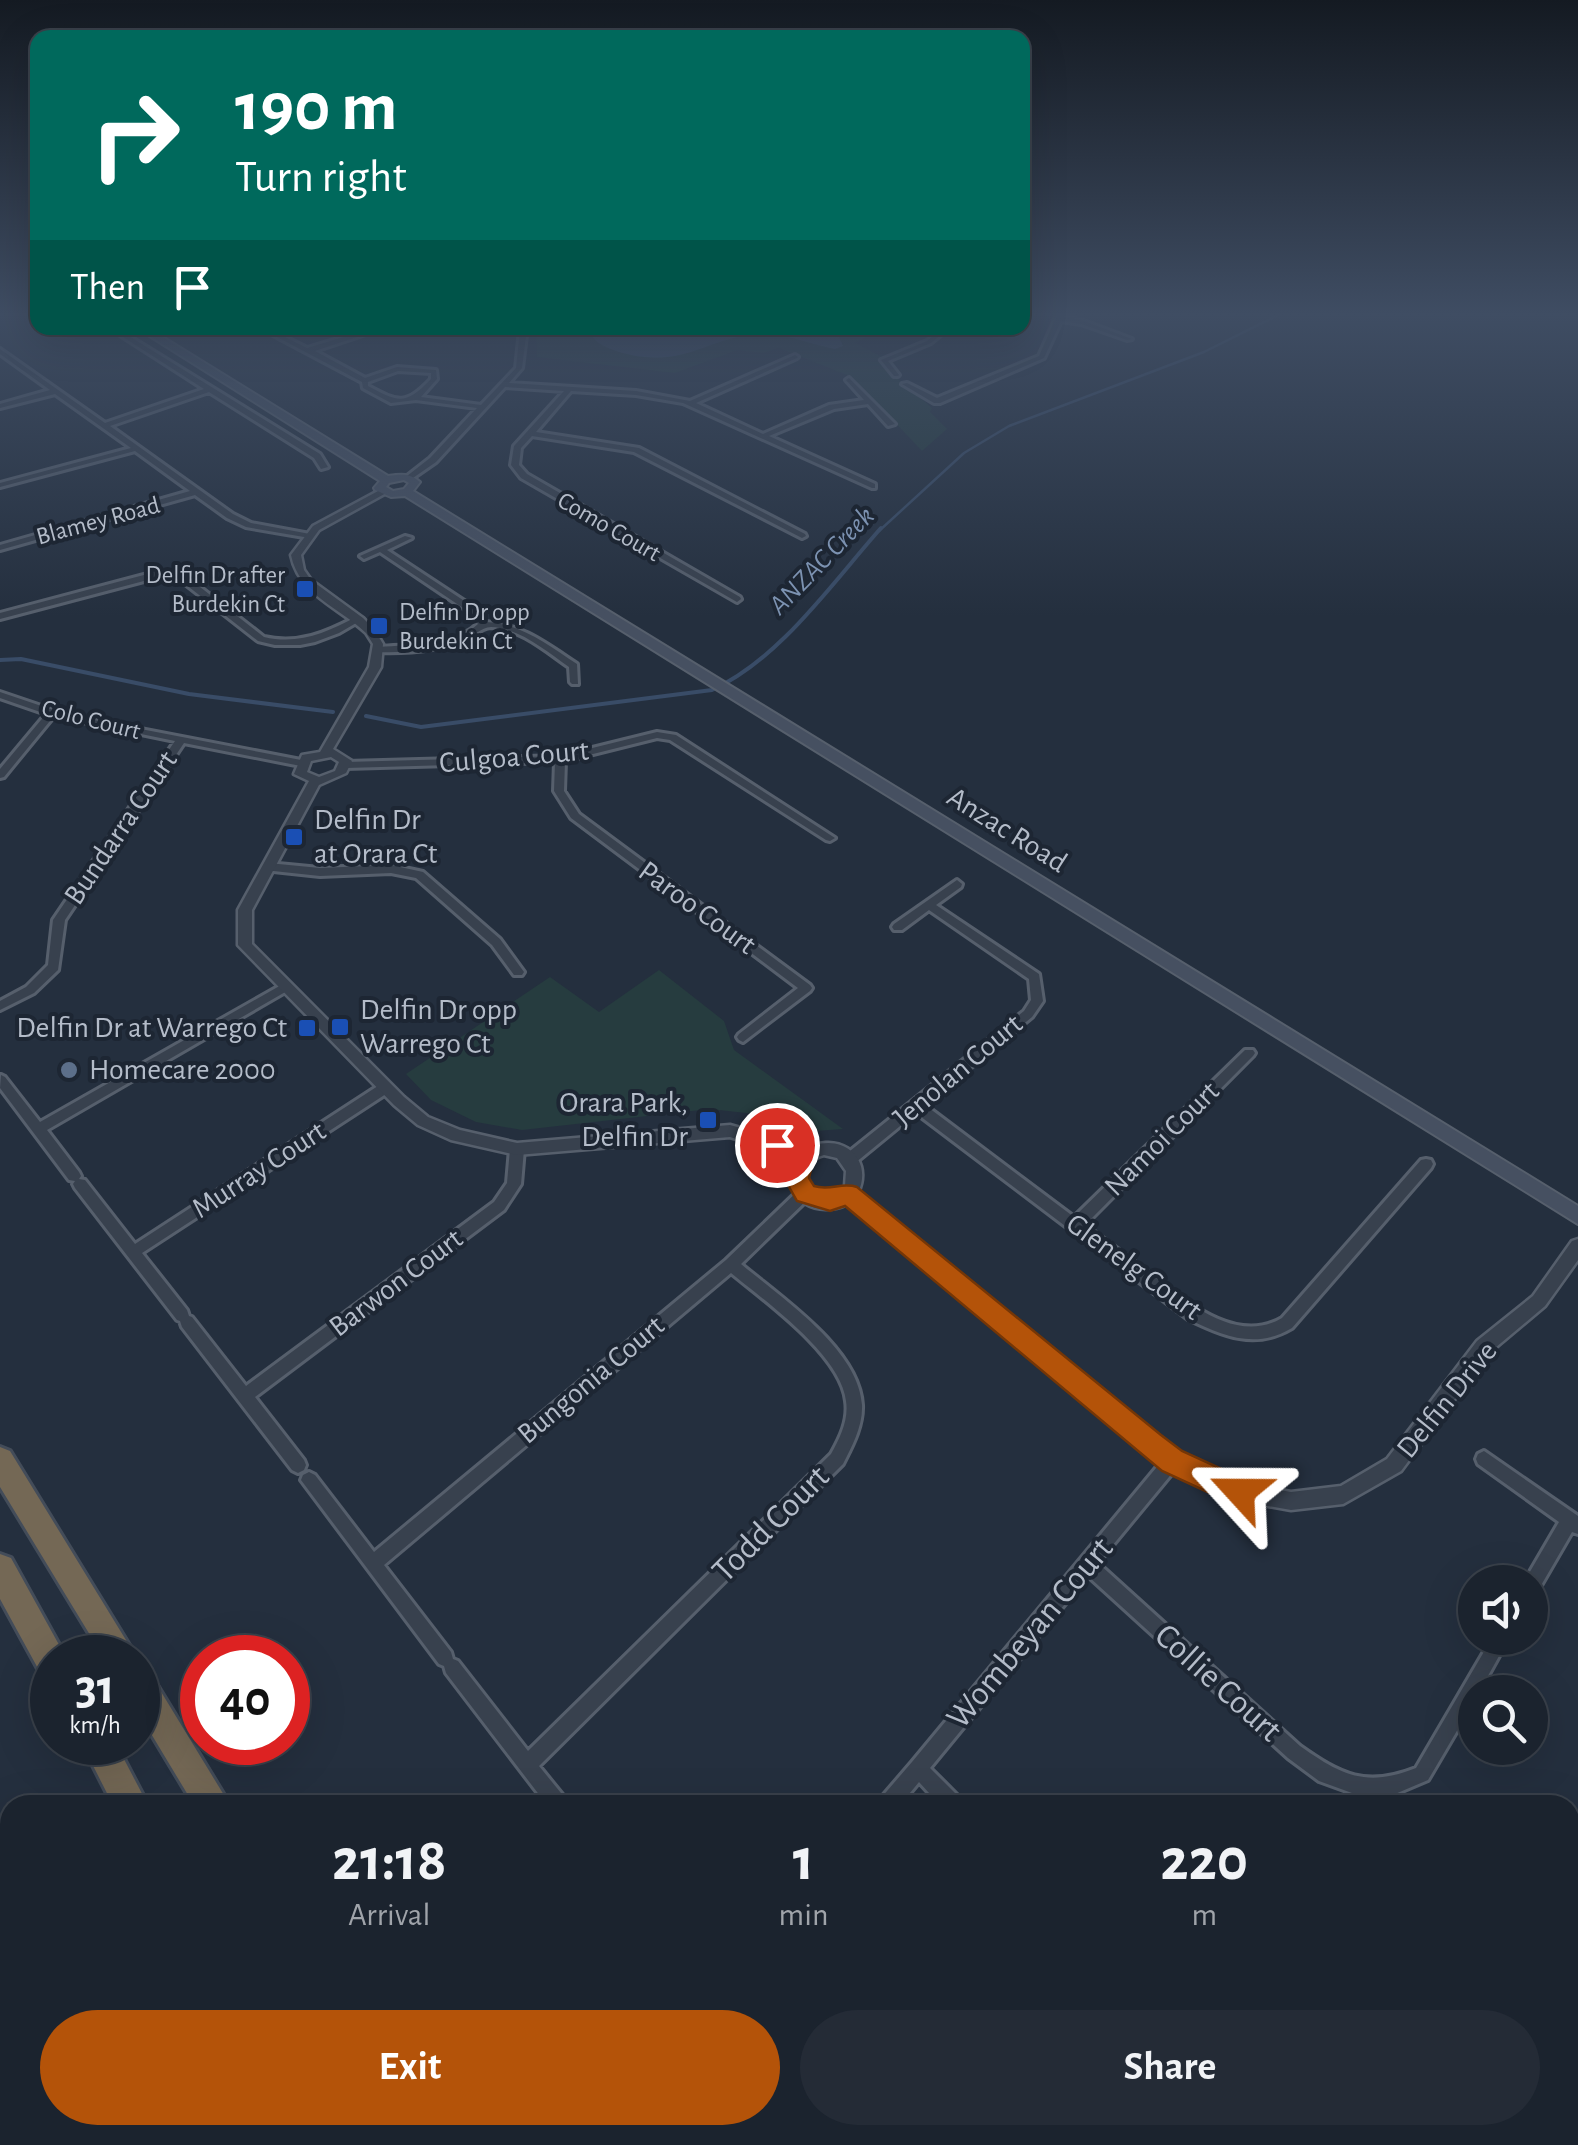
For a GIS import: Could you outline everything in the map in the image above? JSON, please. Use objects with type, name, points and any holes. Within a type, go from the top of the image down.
[{"type":"highway","points":[[0,1462],[108,1635]]},
{"type":"highway","points":[[0,1569],[37,1635]]},
{"type":"highway","points":[[160,1719],[207,1795]]},
{"type":"highway","points":[[110,1765],[126,1795]]},
{"type":"main road","points":[[275,415],[384,486],[408,485]]},
{"type":"main road","name":"Anzac Road","points":[[408,485],[707,676],[1578,1216]]},
{"type":"street","points":[[89,415],[196,492],[250,525],[307,536]]},
{"type":"street","points":[[104,426],[135,415]]},
{"type":"street","points":[[252,415],[317,456],[324,467]]},
{"type":"street","points":[[408,485],[474,415]]},
{"type":"street","points":[[530,433],[546,415]]},
{"type":"street","points":[[721,415],[872,486]]},
{"type":"street","points":[[766,435],[813,415]]},
{"type":"street","points":[[881,415],[891,424]]},
{"type":"street","points":[[530,433],[636,450],[802,536]]},
{"type":"street","name":"Como Court","points":[[530,433],[514,457],[530,482],[737,600]]},
{"type":"street","points":[[0,484],[136,448]]},
{"type":"street","points":[[326,752],[344,757],[346,765],[334,777],[315,781],[300,774],[302,763],[326,752],[370,676],[379,650],[376,637],[359,619],[300,573],[296,556],[307,536],[384,486]]},
{"type":"street","name":"Blamey Road","points":[[0,548],[196,492]]},
{"type":"street","points":[[364,556],[408,538]]},
{"type":"street","points":[[382,550],[472,610],[483,624],[513,627],[574,666],[575,682]]},
{"type":"street","points":[[0,616],[158,574],[183,578],[262,639],[274,643],[302,644],[359,619]]},
{"type":"street","points":[[379,650],[452,642],[477,632],[483,624]]},
{"type":"street","name":"Colo Court","points":[[0,695],[51,714],[302,763]]},
{"type":"street","points":[[0,775],[51,714]]},
{"type":"street","name":"Culgoa Court","points":[[346,765],[560,759],[657,735],[673,737],[830,838]]},
{"type":"street","name":"Bundarra Court","points":[[0,1006],[30,990],[54,966],[59,920],[181,740]]},
{"type":"street","name":"Paroo Court","points":[[560,759],[559,791],[575,816],[806,988],[742,1038]]},
{"type":"street","points":[[315,781],[244,910],[245,945],[385,1088],[436,1128],[518,1149],[730,1131],[777,1145],[801,1161]]},
{"type":"street","points":[[268,867],[320,872],[391,869],[419,875],[496,942],[518,972]]},
{"type":"street","points":[[898,927],[957,884]]},
{"type":"street","name":"Jenolan Court","points":[[850,1159],[1028,1014],[1039,988],[1035,977],[1020,964],[929,905]]},
{"type":"street","points":[[38,1130],[283,988]]},
{"type":"street","name":"Namoi Court","points":[[1074,1226],[1249,1053]]},
{"type":"street","points":[[1,1080],[298,1465]]},
{"type":"street","name":"Murray Court","points":[[133,1252],[385,1088]]},
{"type":"street","name":"Glenelg Court","points":[[918,1107],[1193,1314],[1226,1330],[1275,1333],[1426,1164]]},
{"type":"street","name":"Barwon Court","points":[[244,1396],[499,1206],[514,1184],[518,1149]]},
{"type":"street","points":[[824,1150],[850,1159],[857,1181],[848,1194],[830,1201],[805,1194],[796,1178],[801,1161],[824,1150]]},
{"type":"street","name":"Bungonia Court","points":[[373,1563],[731,1264],[805,1194]]},
{"type":"street","name":"Delfin Drive","points":[[848,1194],[1172,1461],[1229,1488],[1265,1499],[1325,1499],[1358,1490],[1394,1465],[1483,1347],[1540,1301],[1578,1246]]},
{"type":"street","name":"Todd Court","points":[[528,1764],[837,1459],[849,1438],[855,1397],[834,1356],[731,1264]]},
{"type":"street","points":[[1484,1459],[1574,1523],[1546,1565]]},
{"type":"street","name":"Wombeyan Court","points":[[896,1795],[1172,1461]]},
{"type":"street","points":[[310,1480],[551,1795]]},
{"type":"street","name":"Collie Court","points":[[1087,1564],[1294,1752],[1362,1795],[1422,1774],[1491,1655]]},
{"type":"street","points":[[918,1768],[944,1795]]},
{"type":"green space","points":[[888,415],[933,415],[947,429],[922,451]]},
{"type":"green space","points":[[659,970],[724,1021],[734,1050],[843,1129],[802,1132],[764,1115],[710,1109],[522,1130],[476,1122],[431,1100],[406,1074],[550,977],[599,1012]]},
{"type":"waterway","name":"ANZAC Creek","points":[[879,531],[964,453],[1009,426],[1038,415]]},
{"type":"waterway","name":"ANZAC Creek","points":[[366,716],[421,727],[712,690],[737,676],[782,640],[881,528]]},
{"type":"waterway","name":"ANZAC Creek","points":[[0,660],[21,659],[189,694],[333,712]]},
{"type":"place","name":"Delfin Dr after Burdekin Ct","points":[[305,589]]},
{"type":"place","name":"Delfin Dr opp Burdekin Ct","points":[[379,626]]},
{"type":"place","name":"Delfin Dr at Orara Ct","points":[[294,837]]},
{"type":"place","name":"Delfin Dr opp Warrego Ct","points":[[340,1027]]},
{"type":"place","name":"Delfin Dr at Warrego Ct","points":[[307,1028]]},
{"type":"place","name":"Homecare 2000","points":[[69,1070]]},
{"type":"place","name":"Orara Park, Delfin Dr","points":[[708,1120]]},
{"type":"route","points":[[777,1145],[801,1161],[796,1178],[805,1194],[830,1201],[848,1194],[1172,1461],[1240,1492]]}]
